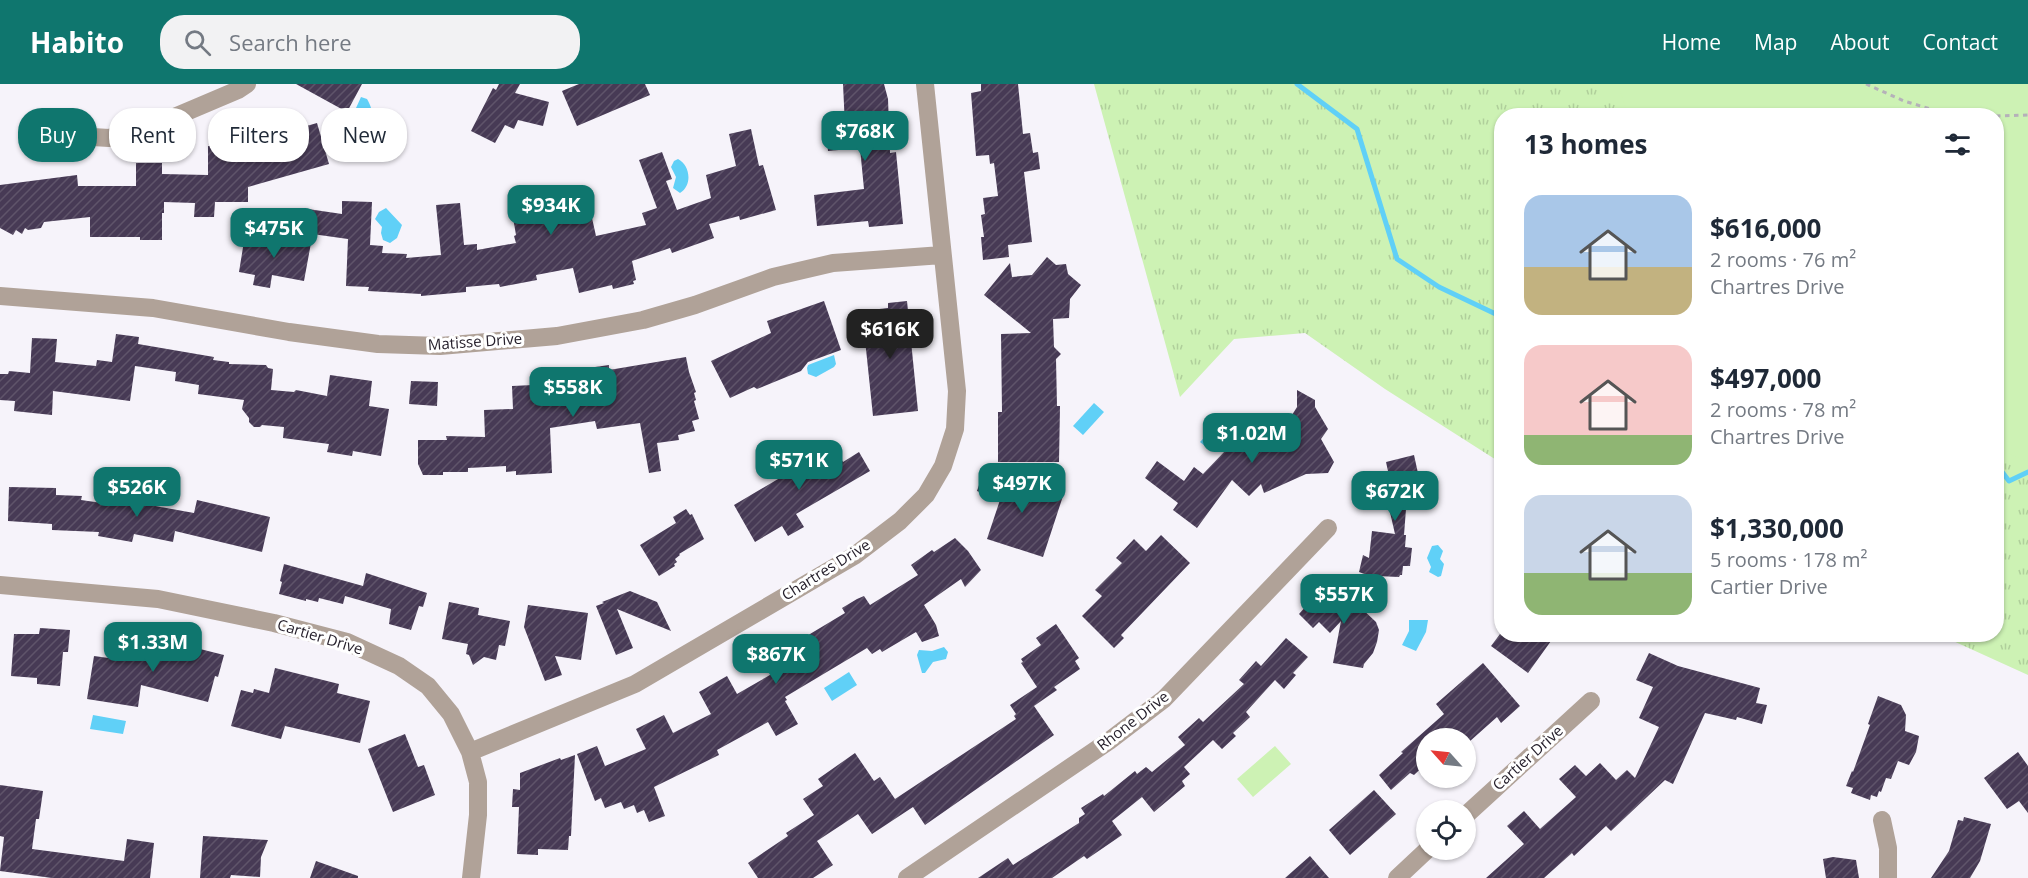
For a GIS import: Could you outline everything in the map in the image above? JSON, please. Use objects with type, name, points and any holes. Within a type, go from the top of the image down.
[{"type":"street","points":[[97,137],[109,138],[146,129],[238,90],[247,84]]},
{"type":"street","name":"Chartres Drive","points":[[470,752],[635,684],[854,556],[900,521],[926,495],[944,466],[955,429],[957,391],[926,84]]},
{"type":"street","name":"Matisse Drive","points":[[0,296],[153,308],[300,334],[378,344],[440,346],[557,336],[643,320],[695,305],[773,277],[833,263],[942,255]]},
{"type":"street","name":"Rhone Drive","points":[[907,878],[1109,741],[1164,699],[1328,528]]},
{"type":"street","name":"Cartier Drive","points":[[0,585],[158,599],[274,623],[347,642],[399,666],[428,686],[451,714],[470,752],[478,782],[478,815],[471,878]]},
{"type":"street","name":"Cartier Drive","points":[[1476,806],[1591,700]]},
{"type":"street","points":[[1882,820],[1888,848],[1888,878]]},
{"type":"street","points":[[1397,878],[1416,860]]},
{"type":"path","points":[[1866,84],[1904,101],[1927,108]]},
{"type":"path","points":[[2004,116],[2028,115]]},
{"type":"green space","points":[[1094,84],[2028,84],[2028,675],[1955,642],[2004,642],[2004,108],[1494,108],[1494,459],[1385,389],[1305,333],[1234,339],[1180,397]]},
{"type":"green space","points":[[1618,84],[2028,84],[2028,462],[2004,451],[2004,108],[1626,108]]},
{"type":"green space","points":[[1275,746],[1291,764],[1253,797],[1237,779]]},
{"type":"water","points":[[361,97],[367,99],[371,108],[356,108]]},
{"type":"water","points":[[678,159],[685,166],[688,175],[687,185],[680,193],[673,188],[676,177],[671,167]]},
{"type":"water","points":[[386,208],[402,225],[397,238],[390,243],[383,240],[382,227],[375,219],[379,212]]},
{"type":"water","points":[[834,355],[836,364],[834,367],[816,377],[808,374],[808,365]]},
{"type":"water","points":[[1094,403],[1104,412],[1083,435],[1073,426]]},
{"type":"water","points":[[1220,421],[1230,430],[1211,451],[1200,442]]},
{"type":"water","points":[[1438,545],[1443,551],[1440,559],[1444,564],[1441,576],[1438,577],[1429,572],[1431,567],[1427,558],[1432,546]]},
{"type":"water","points":[[1409,620],[1428,620],[1426,632],[1416,651],[1402,645],[1409,631]]},
{"type":"water","points":[[944,647],[948,652],[946,659],[933,662],[925,673],[922,673],[917,655],[919,650],[932,651]]},
{"type":"water","points":[[849,672],[857,685],[832,701],[824,688]]},
{"type":"water","points":[[93,715],[126,721],[123,734],[90,729]]},
{"type":"building","points":[[296,84],[362,84],[349,108],[340,108]]},
{"type":"building","points":[[499,84],[520,84],[515,93],[549,102],[543,126],[518,120],[514,129],[505,125],[495,143],[471,131],[493,88],[496,90]]},
{"type":"building","points":[[579,84],[645,84],[650,95],[577,126],[562,91]]},
{"type":"building","points":[[843,84],[884,84],[888,99],[890,153],[896,152],[903,224],[869,227],[868,221],[817,226],[814,195],[864,189],[860,148],[828,151],[826,128],[845,126]]},
{"type":"building","points":[[981,84],[1018,84],[1023,134],[1030,133],[1033,153],[1038,152],[1040,169],[1024,172],[1032,242],[1008,245],[1009,257],[983,260],[981,237],[984,237],[981,215],[985,214],[983,198],[998,196],[994,163],[990,164],[989,155],[976,156],[971,93],[981,91]]},
{"type":"building","points":[[317,123],[321,137],[321,162],[329,164],[248,187],[248,202],[215,202],[214,217],[194,217],[195,203],[164,202],[162,240],[140,240],[140,237],[90,237],[90,217],[44,222],[41,228],[28,230],[25,228],[22,234],[16,230],[13,235],[0,228],[0,185],[77,175],[78,186],[136,186],[136,163],[162,163],[162,174],[208,175],[208,162],[309,162],[309,125]]},
{"type":"building","points":[[751,129],[759,166],[763,165],[776,210],[740,220],[739,216],[709,224],[714,238],[672,253],[670,248],[632,261],[636,280],[633,281],[634,284],[613,289],[612,285],[579,293],[573,268],[536,275],[537,280],[500,287],[499,284],[466,287],[466,292],[421,296],[421,294],[368,291],[369,287],[346,286],[348,239],[305,233],[308,209],[342,214],[342,201],[372,202],[370,245],[383,246],[382,253],[407,254],[406,258],[441,255],[436,205],[460,203],[464,245],[477,244],[477,250],[516,243],[509,194],[532,190],[537,216],[577,207],[578,212],[590,209],[596,236],[646,225],[642,213],[657,208],[639,160],[662,152],[672,179],[666,181],[677,210],[711,198],[706,175],[736,166],[729,134]]},
{"type":"building","points":[[245,235],[261,238],[262,235],[311,243],[304,281],[272,275],[270,288],[253,285],[255,275],[239,272]]},
{"type":"building","points":[[1047,257],[1056,265],[1066,264],[1068,274],[1081,285],[1070,299],[1069,318],[1053,319],[1054,347],[1061,354],[1056,359],[1057,406],[1060,406],[1059,462],[998,462],[998,412],[1002,412],[1001,334],[1031,333],[984,295],[1010,263],[1012,277],[1032,275]]},
{"type":"building","points":[[824,301],[841,350],[808,362],[801,371],[730,398],[711,361],[771,333],[767,321]]},
{"type":"building","points":[[907,301],[918,411],[873,416],[862,311],[888,308],[888,303]]},
{"type":"building","points":[[116,334],[139,337],[138,344],[214,357],[213,360],[229,362],[229,364],[266,365],[273,369],[271,390],[294,392],[296,390],[327,396],[330,375],[372,381],[369,406],[389,409],[381,456],[353,451],[352,456],[327,452],[329,444],[283,438],[284,427],[262,425],[254,427],[242,409],[244,400],[198,394],[199,385],[175,381],[176,372],[135,366],[130,401],[53,391],[52,415],[14,411],[15,401],[0,400],[0,374],[8,374],[9,371],[30,373],[32,338],[57,339],[55,362],[96,366],[97,360],[112,362]]},
{"type":"building","points":[[686,357],[696,392],[694,401],[699,419],[692,421],[695,431],[678,435],[679,440],[657,443],[661,471],[649,473],[640,423],[597,429],[595,421],[550,428],[552,473],[516,475],[516,471],[506,472],[506,466],[468,468],[468,472],[443,472],[443,475],[423,475],[418,464],[418,440],[447,440],[446,436],[485,437],[484,410],[513,409],[512,386],[554,384],[553,378],[582,373],[581,369],[609,365],[609,370]]},
{"type":"building","points":[[411,381],[438,382],[437,406],[409,404]]},
{"type":"building","points":[[1297,390],[1315,400],[1315,407],[1328,429],[1321,439],[1334,462],[1328,473],[1306,474],[1264,493],[1261,484],[1249,496],[1232,480],[1197,528],[1173,510],[1178,503],[1145,478],[1157,461],[1184,481],[1194,467],[1203,474],[1226,450],[1287,423],[1297,407]]},
{"type":"building","points":[[831,442],[843,462],[859,452],[870,471],[796,514],[804,527],[788,536],[782,526],[755,542],[734,505],[795,469],[792,464]]},
{"type":"building","points":[[1414,455],[1425,505],[1406,509],[1404,535],[1406,535],[1405,547],[1412,548],[1410,566],[1403,566],[1402,575],[1399,577],[1376,576],[1375,578],[1359,572],[1363,555],[1369,558],[1372,531],[1395,534],[1384,486],[1391,485],[1386,462]]},
{"type":"building","points":[[998,475],[1063,496],[1043,557],[987,539],[1000,500],[977,491],[982,476],[998,482]]},
{"type":"building","points":[[9,487],[56,488],[56,495],[82,496],[81,500],[109,504],[111,498],[194,513],[197,500],[270,517],[262,552],[175,531],[173,542],[134,534],[132,542],[98,536],[99,532],[52,530],[52,524],[8,521]]},
{"type":"building","points":[[686,509],[690,515],[692,514],[704,539],[679,554],[675,559],[677,562],[675,566],[659,576],[640,545],[676,523],[673,517]]},
{"type":"building","points":[[1161,535],[1190,563],[1121,635],[1124,638],[1114,648],[1082,616],[1102,596],[1095,590],[1122,563],[1116,558],[1134,539],[1146,551]]},
{"type":"building","points":[[955,538],[968,551],[981,570],[965,587],[961,579],[924,605],[936,625],[939,636],[922,642],[916,632],[882,652],[880,649],[872,654],[867,648],[785,697],[798,724],[776,736],[768,722],[717,750],[719,755],[654,787],[665,816],[649,822],[644,810],[637,813],[634,805],[624,809],[621,802],[605,808],[601,798],[595,801],[577,754],[597,746],[605,766],[646,749],[636,729],[664,715],[673,733],[711,714],[699,692],[727,676],[737,694],[782,668],[771,649],[797,634],[800,640],[845,613],[842,608],[857,599],[864,596],[870,605],[918,575],[911,565],[932,550],[934,552]]},
{"type":"building","points":[[284,564],[363,586],[366,573],[427,593],[423,607],[419,606],[411,630],[389,624],[391,609],[345,596],[343,604],[319,598],[318,602],[306,599],[306,601],[279,594]]},
{"type":"building","points":[[1326,584],[1341,589],[1376,622],[1379,630],[1377,642],[1363,668],[1333,663],[1341,621],[1330,633],[1319,622],[1313,628],[1299,614]]},
{"type":"building","points":[[630,591],[657,602],[671,631],[617,609],[633,648],[616,655],[596,606]]},
{"type":"building","points":[[449,602],[479,608],[478,615],[510,621],[505,646],[499,645],[496,660],[484,657],[473,665],[469,655],[466,654],[468,644],[442,639]]},
{"type":"building","points":[[528,605],[588,613],[581,660],[555,656],[562,675],[545,681],[524,627]]},
{"type":"building","points":[[1056,624],[1079,658],[1075,661],[1080,669],[1054,687],[1057,690],[1034,706],[1054,735],[925,825],[913,807],[872,834],[858,814],[817,841],[833,865],[813,878],[758,878],[748,863],[788,836],[786,833],[814,815],[803,799],[823,786],[818,779],[855,753],[874,781],[880,777],[895,799],[1016,719],[1014,716],[1016,714],[1010,705],[1037,687],[1021,663],[1023,662],[1021,659],[1041,645],[1036,638]]},
{"type":"building","points":[[40,628],[70,630],[68,652],[63,652],[60,686],[37,684],[37,678],[11,676],[14,634],[39,634]]},
{"type":"building","points":[[127,634],[149,637],[147,646],[182,654],[184,645],[224,655],[208,702],[141,685],[138,707],[87,699],[94,656],[123,660]]},
{"type":"building","points":[[1286,638],[1308,657],[1293,673],[1296,675],[1284,689],[1275,680],[1246,712],[1250,717],[1233,733],[1236,736],[1222,749],[1213,740],[1184,767],[1190,774],[1182,781],[1185,786],[1154,812],[1142,797],[1112,821],[1122,835],[1087,859],[1084,856],[1052,878],[978,878],[1008,858],[1013,865],[1079,823],[1079,818],[1085,814],[1081,808],[1103,794],[1104,796],[1135,771],[1137,774],[1146,767],[1152,772],[1185,745],[1178,737],[1199,718],[1203,722],[1244,684],[1239,680],[1256,661],[1261,666]]},
{"type":"building","points":[[1494,642],[1550,642],[1528,673],[1491,646]]},
{"type":"building","points":[[1649,653],[1678,666],[1760,688],[1756,703],[1767,705],[1762,724],[1737,717],[1736,720],[1705,713],[1673,784],[1665,780],[1611,831],[1606,826],[1574,856],[1572,853],[1544,878],[1486,878],[1524,844],[1507,826],[1524,811],[1540,829],[1576,797],[1559,779],[1575,765],[1586,776],[1600,763],[1616,780],[1627,770],[1635,778],[1659,727],[1639,718],[1653,687],[1636,680]]},
{"type":"building","points":[[1483,663],[1520,706],[1501,723],[1497,717],[1476,736],[1476,728],[1428,728],[1444,714],[1436,704]]},
{"type":"building","points":[[275,668],[339,684],[337,693],[370,701],[360,743],[285,726],[281,739],[231,726],[241,690],[253,693],[254,689],[269,693]]},
{"type":"building","points":[[1878,696],[1901,705],[1906,715],[1905,731],[1919,736],[1916,752],[1909,765],[1898,761],[1891,779],[1886,778],[1881,792],[1879,791],[1877,797],[1871,795],[1870,800],[1851,793],[1853,788],[1846,786],[1870,725],[1868,724]]},
{"type":"building","points":[[405,734],[418,767],[424,765],[435,795],[393,812],[368,749]]},
{"type":"building","points":[[1416,739],[1416,773],[1414,775],[1410,773],[1391,790],[1379,775],[1403,753],[1401,752]]},
{"type":"building","points":[[2018,752],[2028,766],[2028,813],[2019,801],[2007,809],[1984,778]]},
{"type":"building","points":[[575,755],[571,836],[569,836],[568,850],[538,849],[538,855],[517,854],[519,807],[512,807],[513,789],[520,790],[520,773],[560,758],[561,760]]},
{"type":"building","points":[[0,785],[43,791],[32,849],[124,861],[127,839],[154,843],[150,878],[52,878],[0,871],[4,837],[0,836]]},
{"type":"building","points":[[1374,790],[1396,814],[1350,855],[1329,830]]},
{"type":"building","points":[[1964,817],[1991,824],[1980,861],[1970,878],[1931,878],[1949,851],[1958,820],[1963,821]]},
{"type":"building","points":[[203,836],[268,840],[261,857],[260,877],[231,875],[230,878],[200,878]]},
{"type":"building","points":[[1310,856],[1329,878],[1285,878]]},
{"type":"building","points":[[1833,857],[1856,860],[1859,878],[1826,878],[1823,859]]},
{"type":"building","points":[[316,861],[358,876],[358,878],[310,878]]},
{"type":"waterway","points":[[1297,84],[1357,129],[1397,259],[1439,287],[1494,313]]},
{"type":"waterway","points":[[2004,474],[2009,481],[2028,472]]}]
